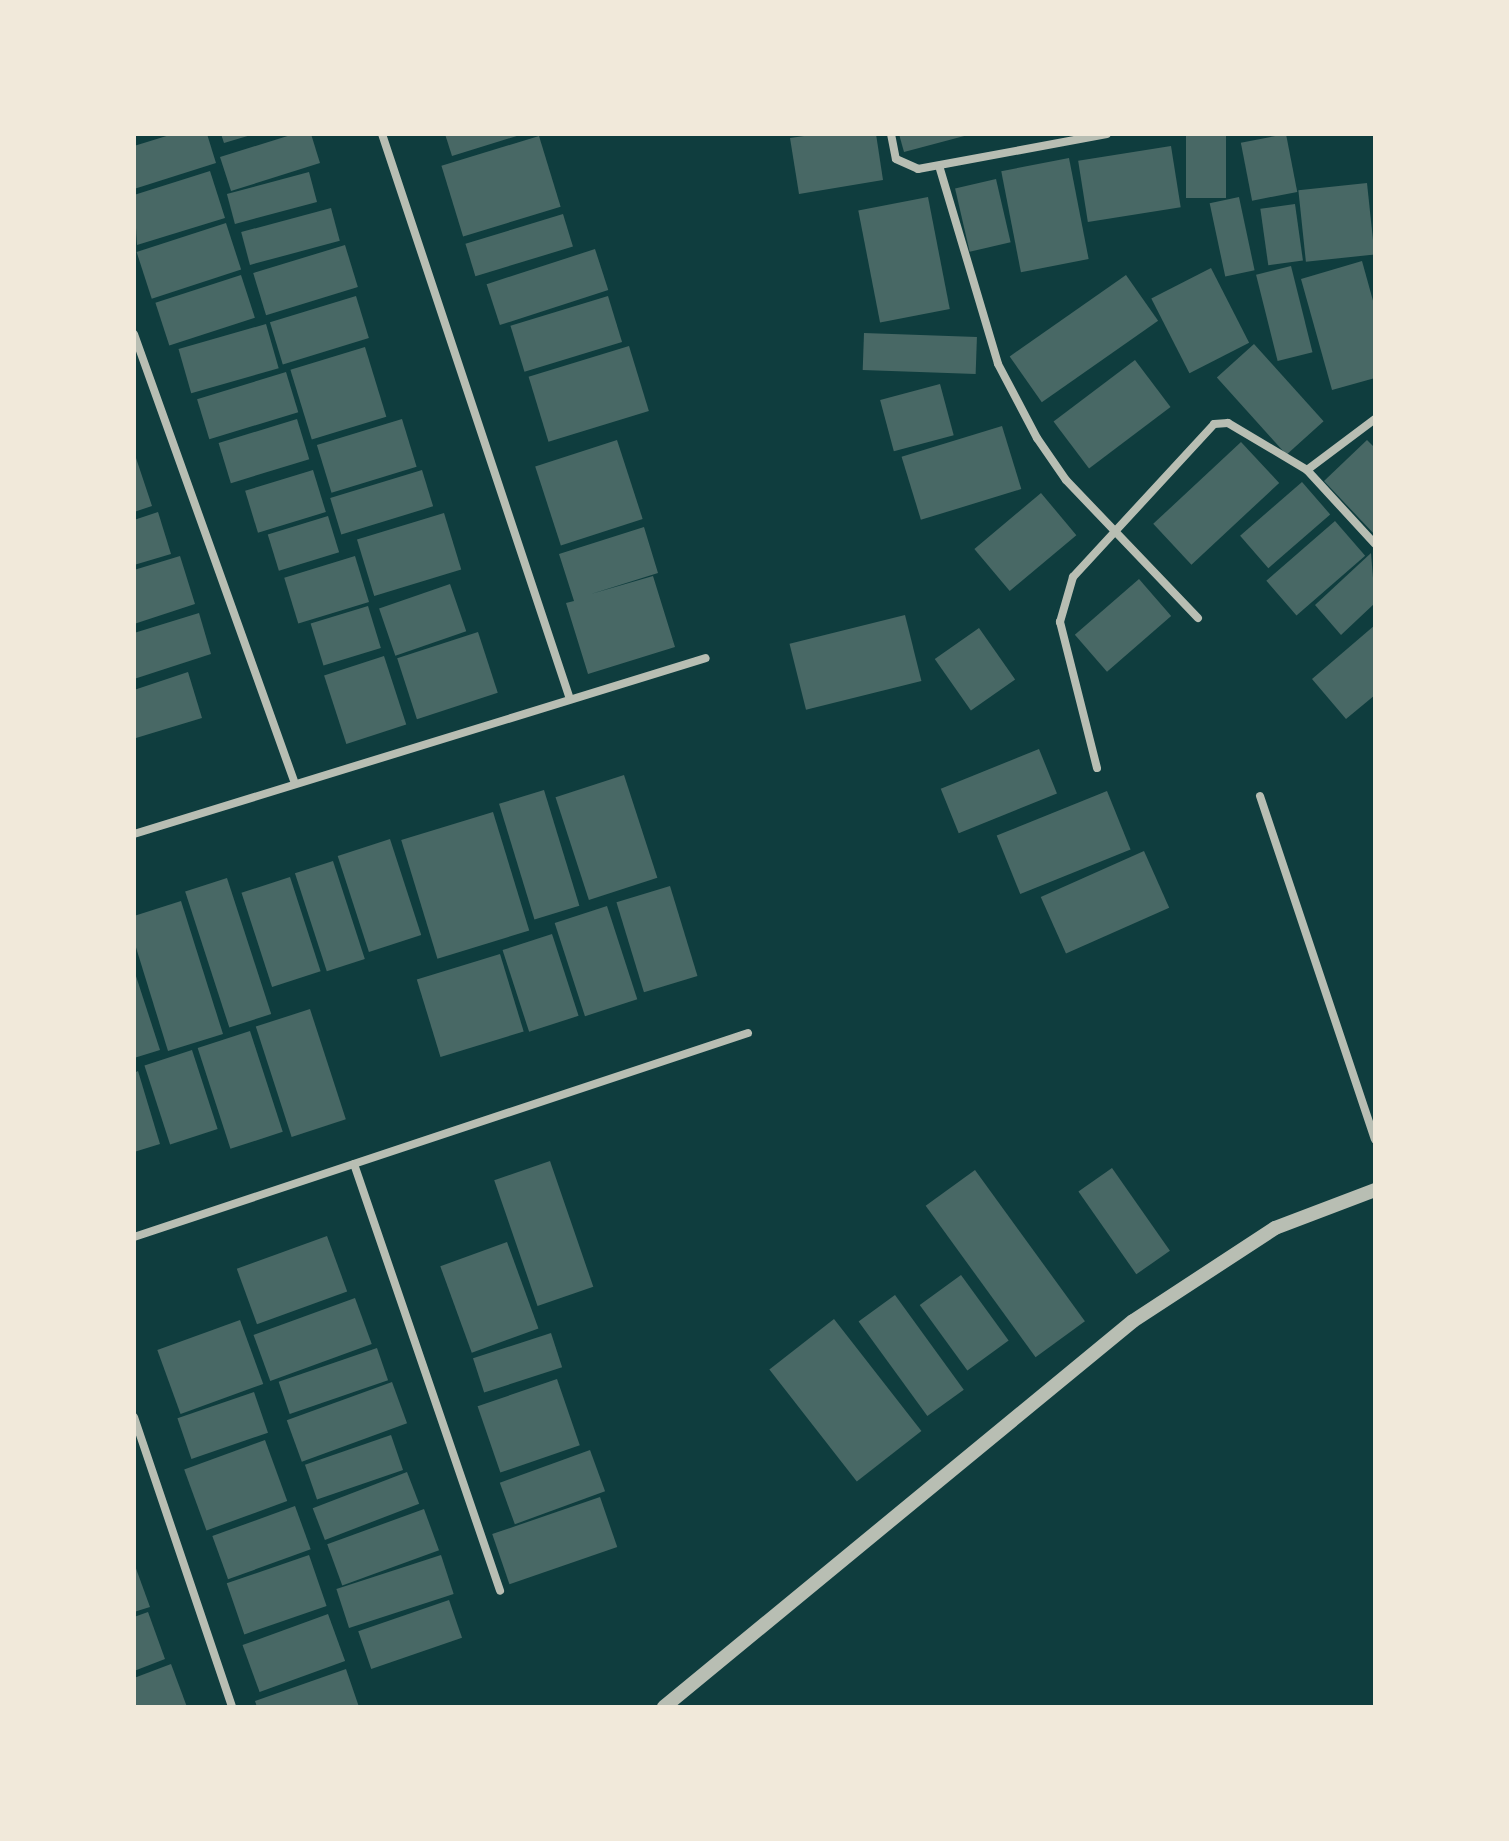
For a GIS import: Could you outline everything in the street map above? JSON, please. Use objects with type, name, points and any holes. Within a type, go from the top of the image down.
[{"type":"street","points":[[382,134],[569,696]]},
{"type":"street","points":[[891,134],[900,163],[940,169],[1107,134]]},
{"type":"street","points":[[940,169],[998,364],[1066,480],[1198,618]]},
{"type":"street","points":[[134,334],[294,780]]},
{"type":"street","points":[[1307,470],[1375,419]]},
{"type":"street","points":[[1097,768],[1060,622],[1073,577],[1113,530],[1214,424],[1228,423],[1307,470],[1375,544]]},
{"type":"street","points":[[134,834],[294,780],[569,696],[706,658]]},
{"type":"street","points":[[1260,796],[1375,1139]]},
{"type":"street","points":[[134,1237],[748,1033]]},
{"type":"street","points":[[354,1164],[500,1591]]},
{"type":"street","points":[[664,1707],[1133,1321],[1275,1228],[1375,1190]]},
{"type":"street","points":[[134,1417],[232,1707]]},
{"type":"building","points":[[173,134],[207,134],[216,163],[134,189],[134,146]]},
{"type":"building","points":[[221,134],[250,134],[251,135],[224,143]]},
{"type":"building","points":[[294,134],[311,134],[320,163],[231,191],[220,157]]},
{"type":"building","points":[[445,134],[520,134],[520,135],[452,156]]},
{"type":"building","points":[[818,134],[876,134],[883,180],[799,194],[790,138]]},
{"type":"building","points":[[899,134],[968,134],[968,135],[904,152]]},
{"type":"building","points":[[1186,134],[1226,134],[1226,198],[1186,198]]},
{"type":"building","points":[[1286,134],[1297,192],[1252,201],[1241,143]]},
{"type":"building","points":[[539,136],[561,207],[463,237],[441,166]]},
{"type":"building","points":[[1171,146],[1181,207],[1088,222],[1078,161]]},
{"type":"building","points":[[1069,158],[1089,259],[1021,272],[1001,171]]},
{"type":"building","points":[[210,171],[225,218],[137,245],[134,195]]},
{"type":"building","points":[[309,172],[317,202],[235,224],[227,194]]},
{"type":"building","points":[[996,179],[1011,242],[970,252],[955,188]]},
{"type":"building","points":[[1367,183],[1375,255],[1306,262],[1298,190]]},
{"type":"building","points":[[928,197],[950,309],[880,322],[858,211]]},
{"type":"building","points":[[1239,197],[1255,270],[1225,277],[1210,203]]},
{"type":"building","points":[[1295,204],[1303,260],[1268,265],[1260,209]]},
{"type":"building","points":[[331,208],[340,241],[250,265],[241,232]]},
{"type":"building","points":[[563,214],[573,247],[475,276],[465,244]]},
{"type":"building","points":[[226,223],[241,270],[152,299],[137,252]]},
{"type":"building","points":[[345,245],[358,287],[266,315],[253,273]]},
{"type":"building","points":[[595,249],[608,290],[500,325],[487,284]]},
{"type":"building","points":[[1362,261],[1375,308],[1375,378],[1332,390],[1301,279]]},
{"type":"building","points":[[1291,266],[1313,352],[1278,361],[1256,275]]},
{"type":"building","points":[[1211,268],[1249,343],[1189,373],[1151,298]]},
{"type":"building","points":[[241,275],[255,318],[169,346],[155,303]]},
{"type":"building","points":[[1126,275],[1158,321],[1042,402],[1010,356]]},
{"type":"building","points":[[356,296],[369,338],[283,364],[270,322]]},
{"type":"building","points":[[608,296],[622,342],[524,372],[510,326]]},
{"type":"building","points":[[266,324],[279,368],[191,393],[179,349]]},
{"type":"building","points":[[864,333],[977,337],[976,374],[863,370]]},
{"type":"building","points":[[1254,344],[1324,421],[1286,455],[1217,377]]},
{"type":"building","points":[[629,346],[649,411],[548,442],[529,377]]},
{"type":"building","points":[[365,347],[386,417],[312,440],[290,370]]},
{"type":"building","points":[[1135,360],[1171,407],[1089,469],[1054,421]]},
{"type":"building","points":[[286,372],[298,412],[209,439],[197,399]]},
{"type":"building","points":[[940,384],[954,435],[894,451],[880,400]]},
{"type":"building","points":[[297,419],[309,459],[231,483],[219,443]]},
{"type":"building","points":[[402,419],[417,467],[332,493],[317,445]]},
{"type":"building","points":[[1002,426],[1021,489],[921,520],[902,457]]},
{"type":"building","points":[[617,440],[643,519],[561,546],[535,467]]},
{"type":"building","points":[[1367,440],[1375,448],[1375,535],[1324,481]]},
{"type":"building","points":[[1241,442],[1279,483],[1191,565],[1153,524]]},
{"type":"building","points":[[134,452],[152,506],[134,512]]},
{"type":"building","points":[[313,470],[326,512],[258,533],[245,491]]},
{"type":"building","points":[[422,470],[433,506],[341,534],[330,498]]},
{"type":"building","points":[[1302,482],[1330,514],[1268,568],[1240,536]]},
{"type":"building","points":[[1041,493],[1076,535],[1010,591],[974,549]]},
{"type":"building","points":[[158,512],[171,554],[134,565],[134,520]]},
{"type":"building","points":[[444,513],[461,569],[374,596],[357,540]]},
{"type":"building","points":[[328,516],[339,552],[279,571],[268,534]]},
{"type":"building","points":[[1335,521],[1365,556],[1297,615],[1266,581]]},
{"type":"building","points":[[644,527],[658,573],[591,594],[653,576],[675,647],[588,674],[566,603],[574,601],[559,554]]},
{"type":"building","points":[[1371,553],[1375,603],[1341,635],[1315,605]]},
{"type":"building","points":[[180,556],[195,604],[134,624],[134,570]]},
{"type":"building","points":[[355,556],[369,602],[298,624],[284,578]]},
{"type":"building","points":[[1139,579],[1171,616],[1107,672],[1075,635]]},
{"type":"building","points":[[450,584],[466,631],[395,656],[379,608]]},
{"type":"building","points":[[368,606],[381,648],[323,666],[311,624]]},
{"type":"building","points":[[199,613],[211,654],[134,679],[134,633]]},
{"type":"building","points":[[905,615],[921,681],[806,710],[790,644]]},
{"type":"building","points":[[1375,625],[1375,695],[1346,719],[1312,679]]},
{"type":"building","points":[[979,628],[1015,680],[971,711],[935,659]]},
{"type":"building","points":[[478,632],[498,693],[417,719],[397,658]]},
{"type":"building","points":[[384,656],[406,724],[346,744],[324,675]]},
{"type":"building","points":[[188,672],[202,718],[136,738],[134,690]]},
{"type":"building","points":[[1039,749],[1057,794],[959,833],[941,789]]},
{"type":"building","points":[[624,775],[657,878],[589,900],[556,797]]},
{"type":"building","points":[[544,790],[579,906],[534,919],[499,804]]},
{"type":"building","points":[[1107,791],[1131,849],[1020,894],[997,836]]},
{"type":"building","points":[[493,812],[529,931],[437,959],[401,840]]},
{"type":"building","points":[[390,839],[421,935],[369,952],[338,856]]},
{"type":"building","points":[[1144,851],[1169,908],[1066,954],[1041,897]]},
{"type":"building","points":[[333,861],[365,959],[327,971],[295,873]]},
{"type":"building","points":[[290,877],[321,971],[272,987],[241,893]]},
{"type":"building","points":[[227,878],[271,1014],[229,1028],[185,892]]},
{"type":"building","points":[[670,886],[697,976],[644,992],[616,902]]},
{"type":"building","points":[[181,901],[223,1034],[168,1051],[134,941],[134,916]]},
{"type":"building","points":[[607,906],[637,999],[585,1016],[555,923]]},
{"type":"building","points":[[552,934],[579,1016],[529,1032],[503,950]]},
{"type":"building","points":[[500,954],[524,1031],[440,1057],[417,979]]},
{"type":"building","points":[[134,970],[160,1050],[134,1058]]},
{"type":"building","points":[[310,1009],[346,1119],[292,1137],[256,1027]]},
{"type":"building","points":[[250,1031],[283,1132],[230,1149],[198,1048]]},
{"type":"building","points":[[192,1050],[218,1129],[170,1144],[144,1065]]},
{"type":"building","points":[[138,1071],[160,1144],[134,1152],[134,1073]]},
{"type":"building","points":[[550,1161],[593,1287],[538,1306],[494,1180]]},
{"type":"building","points":[[1112,1168],[1170,1251],[1136,1274],[1078,1192]]},
{"type":"building","points":[[975,1170],[1085,1321],[1036,1357],[926,1206]]},
{"type":"building","points":[[327,1236],[347,1291],[257,1324],[237,1269]]},
{"type":"building","points":[[507,1242],[538,1328],[472,1353],[440,1266]]},
{"type":"building","points":[[961,1275],[1009,1341],[967,1371],[920,1305]]},
{"type":"building","points":[[895,1295],[964,1390],[927,1416],[859,1321]]},
{"type":"building","points":[[355,1298],[372,1344],[270,1381],[254,1335]]},
{"type":"building","points":[[834,1319],[921,1431],[857,1481],[769,1369]]},
{"type":"building","points":[[240,1320],[263,1384],[181,1414],[157,1350]]},
{"type":"building","points":[[551,1333],[562,1367],[484,1393],[473,1358]]},
{"type":"building","points":[[377,1348],[388,1380],[290,1414],[279,1382]]},
{"type":"building","points":[[557,1379],[580,1445],[500,1473],[478,1406]]},
{"type":"building","points":[[392,1382],[407,1423],[302,1462],[287,1420]]},
{"type":"building","points":[[254,1392],[268,1433],[191,1459],[177,1418]]},
{"type":"building","points":[[391,1435],[403,1470],[317,1500],[305,1465]]},
{"type":"building","points":[[265,1440],[287,1501],[206,1530],[184,1469]]},
{"type":"building","points":[[590,1450],[605,1491],[515,1524],[500,1483]]},
{"type":"building","points":[[407,1472],[419,1504],[325,1540],[313,1508]]},
{"type":"building","points":[[600,1497],[617,1547],[509,1584],[492,1534]]},
{"type":"building","points":[[295,1506],[311,1549],[228,1579],[212,1536]]},
{"type":"building","points":[[424,1509],[439,1550],[342,1586],[327,1544]]},
{"type":"building","points":[[309,1555],[327,1606],[244,1634],[227,1583]]},
{"type":"building","points":[[441,1555],[454,1594],[349,1628],[336,1589]]},
{"type":"building","points":[[134,1563],[150,1607],[134,1612]]},
{"type":"building","points":[[449,1600],[462,1638],[371,1669],[358,1631]]},
{"type":"building","points":[[148,1612],[165,1659],[134,1671],[134,1617]]},
{"type":"building","points":[[328,1614],[345,1661],[260,1692],[242,1645]]},
{"type":"building","points":[[171,1664],[187,1707],[134,1707],[134,1678]]},
{"type":"building","points":[[346,1669],[359,1707],[257,1707],[255,1701]]}]
